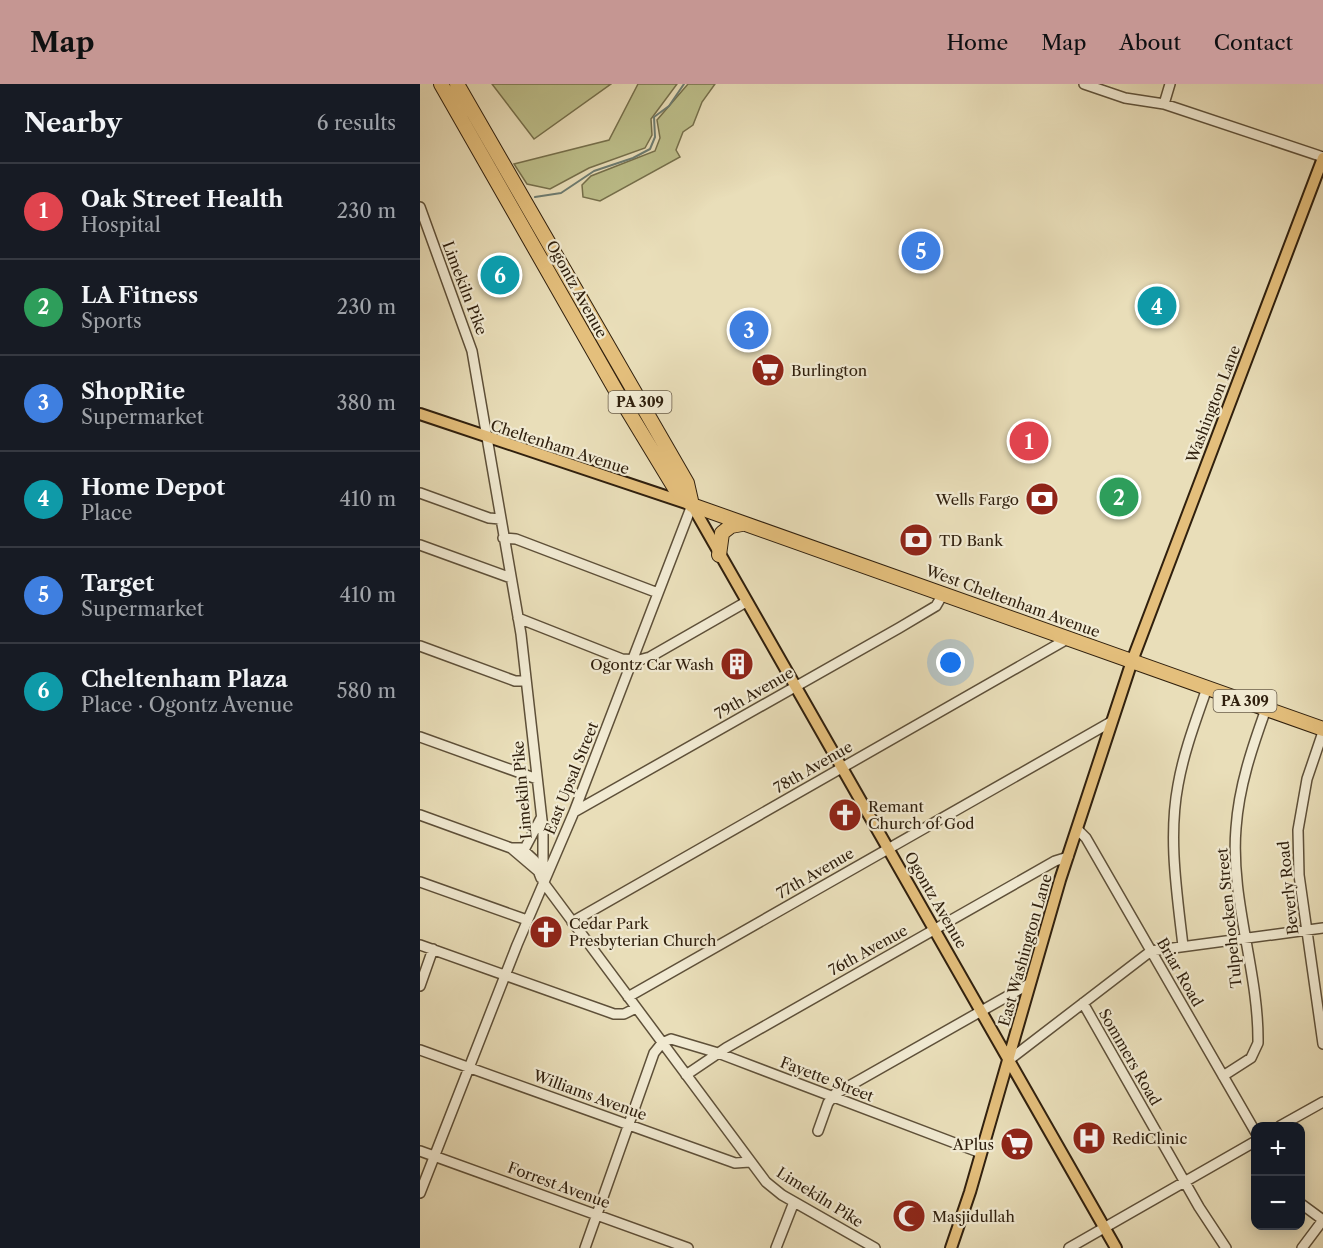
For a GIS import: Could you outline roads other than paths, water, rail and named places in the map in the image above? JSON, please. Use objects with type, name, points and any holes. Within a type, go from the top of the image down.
[{"type":"highway","name":"Ogontz Avenue","points":[[441,84],[619,396],[676,490],[692,505]]},
{"type":"highway","name":"Ogontz Avenue","points":[[457,84],[687,483],[692,505]]},
{"type":"highway","name":"West Cheltenham Avenue","points":[[692,505],[1323,730]]},
{"type":"highway","points":[[719,555],[722,533],[731,526],[744,524]]},
{"type":"main road","name":"Washington Lane","points":[[1132,661],[1323,158]]},
{"type":"main road","name":"Cheltenham Avenue","points":[[420,414],[486,438],[692,505]]},
{"type":"main road","name":"Ogontz Avenue","points":[[692,505],[1116,1248]]},
{"type":"main road","name":"East Washington Lane","points":[[951,1248],[1068,857],[1132,661]]},
{"type":"street","points":[[1084,84],[1125,98],[1164,104],[1323,158]]},
{"type":"street","points":[[1164,104],[1170,84]]},
{"type":"street","name":"Limekiln Pike","points":[[420,207],[467,334],[486,438],[518,618],[541,818],[543,882],[750,1162],[772,1188],[875,1248]]},
{"type":"street","points":[[420,493],[489,518],[500,519]]},
{"type":"street","name":"East Upsal Street","points":[[420,1193],[527,920],[574,812],[692,505]]},
{"type":"street","points":[[503,538],[516,539],[658,593]]},
{"type":"street","points":[[420,545],[511,578]]},
{"type":"street","name":"79th Avenue","points":[[574,812],[936,606],[943,594]]},
{"type":"street","points":[[518,618],[632,660],[650,657],[746,602]]},
{"type":"street","name":"78th Avenue","points":[[572,922],[1069,639]]},
{"type":"street","points":[[420,646],[515,681],[526,681]]},
{"type":"street","points":[[1183,946],[1174,855],[1175,813],[1182,766],[1207,688]]},
{"type":"street","name":"Tulpehocken Street","points":[[1223,1076],[1251,1058],[1258,1043],[1235,830],[1245,769],[1266,709]]},
{"type":"street","name":"77th Avenue","points":[[628,997],[1112,722]]},
{"type":"street","name":"Beverly Road","points":[[1323,730],[1299,813],[1299,867],[1323,1044]]},
{"type":"street","points":[[420,736],[537,779]]},
{"type":"street","points":[[420,815],[511,848],[524,850],[534,860],[543,882]]},
{"type":"street","points":[[524,850],[541,818]]},
{"type":"street","name":"Briar Road","points":[[1077,829],[1086,837],[1251,1124]]},
{"type":"street","points":[[511,848],[538,871]]},
{"type":"street","name":"76th Avenue","points":[[686,1075],[718,1053],[1055,861],[1068,857]]},
{"type":"street","points":[[420,882],[527,920]]},
{"type":"street","points":[[1008,1060],[1150,951],[1323,928]]},
{"type":"street","points":[[420,945],[614,1014],[624,1014],[636,1008]]},
{"type":"street","points":[[420,986],[433,949]]},
{"type":"street","points":[[818,1131],[832,1096],[1029,984]]},
{"type":"street","name":"Sommers Road","points":[[1083,1004],[1184,1181],[1226,1248]]},
{"type":"street","name":"Fayette Street","points":[[662,1043],[675,1038],[981,1153]]},
{"type":"street","points":[[585,1248],[654,1053],[662,1043]]},
{"type":"street","name":"Williams Avenue","points":[[420,1050],[735,1163],[750,1162]]},
{"type":"street","points":[[1287,1122],[1323,1102]]},
{"type":"street","points":[[1069,1248],[1251,1144]]},
{"type":"street","name":"Forrest Avenue","points":[[420,1151],[688,1248]]},
{"type":"street","points":[[776,1248],[794,1202]]},
{"type":"street","points":[[1302,1248],[1323,1220],[1305,1207]]},
{"type":"waterway","points":[[535,197],[561,193],[594,171],[633,158],[650,149],[655,137],[654,117],[669,106],[684,84]]},
{"type":"place","name":"Target","points":[[921,251]]},
{"type":"place","name":"Cheltenham Plaza","points":[[500,275]]},
{"type":"place","name":"Home Depot","points":[[1157,306]]},
{"type":"place","name":"ShopRite","points":[[749,330]]},
{"type":"place","name":"Burlington","points":[[768,370]]},
{"type":"place","name":"Oak Street Health","points":[[1029,441]]},
{"type":"place","name":"LA Fitness","points":[[1119,497]]},
{"type":"place","name":"Wells Fargo","points":[[1042,499]]},
{"type":"place","name":"TD Bank","points":[[916,540]]},
{"type":"place","name":"Ogontz Car Wash","points":[[737,664]]},
{"type":"place","name":"Remant Church of God","points":[[845,815]]},
{"type":"place","name":"Cedar Park Presbyterian Church","points":[[546,932]]},
{"type":"place","name":"RediClinic","points":[[1089,1138]]},
{"type":"place","name":"APlus","points":[[1017,1144]]},
{"type":"place","name":"Masjidullah","points":[[909,1216]]}]
